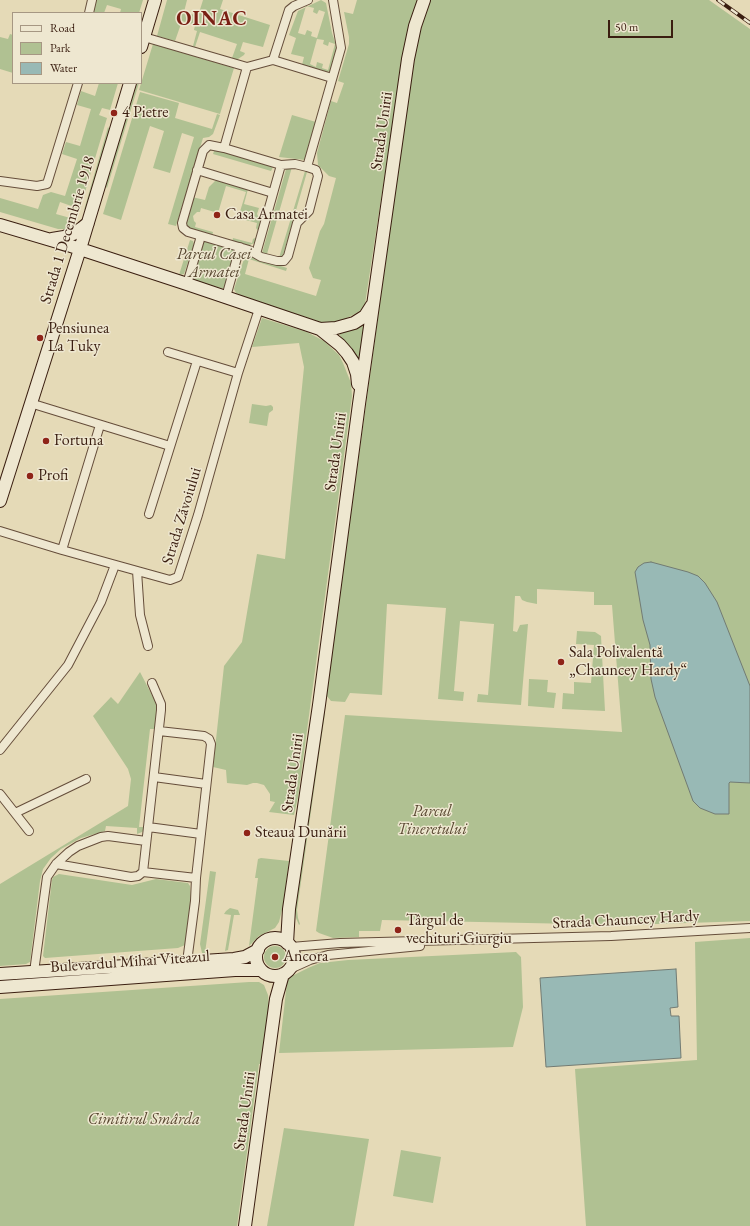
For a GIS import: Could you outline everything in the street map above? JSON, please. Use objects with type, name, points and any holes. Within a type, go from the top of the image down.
[{"type":"main road","points":[[143,42],[155,0]]},
{"type":"main road","name":"Strada Unirii","points":[[289,945],[290,909],[408,59],[415,26],[424,0]]},
{"type":"main road","name":"Strada 1 Decembrie 1918","points":[[1,496],[80,249],[130,84]]},
{"type":"main road","points":[[51,240],[73,234],[88,223]]},
{"type":"main road","points":[[0,224],[187,284],[320,329],[340,345],[353,362],[357,374],[359,404]]},
{"type":"main road","points":[[320,329],[336,328],[354,323],[368,313],[374,302]]},
{"type":"main road","name":"Strada Unirii","points":[[275,939],[283,926],[290,909]]},
{"type":"main road","points":[[275,939],[283,940],[289,945],[294,957],[292,965],[286,972],[276,976],[264,972],[257,961],[258,950],[265,942],[275,939]]},
{"type":"main road","name":"Bulevardul Mihai Viteazul","points":[[0,974],[242,958],[258,950]]},
{"type":"main road","name":"Bulevardul Mihai Viteazul","points":[[0,987],[235,970],[264,972]]},
{"type":"main road","name":"Strada Unirii","points":[[264,972],[276,999]]},
{"type":"main road","name":"Strada Unirii","points":[[245,1226],[276,999],[286,972]]},
{"type":"street","points":[[88,12],[92,0]]},
{"type":"street","points":[[273,60],[289,10],[294,6],[308,0]]},
{"type":"street","points":[[307,167],[341,47],[332,0]]},
{"type":"street","points":[[143,42],[247,67],[273,60],[332,78]]},
{"type":"street","points":[[224,148],[247,67]]},
{"type":"street","points":[[0,181],[37,186],[47,184],[78,84]]},
{"type":"street","points":[[212,145],[224,148],[281,165],[295,164],[307,167],[316,170],[318,176],[310,211],[297,223],[286,259],[284,261],[279,262],[240,247],[186,231],[182,224],[203,151],[207,146],[212,145]]},
{"type":"street","points":[[256,254],[281,165]]},
{"type":"street","points":[[197,170],[273,193]]},
{"type":"street","points":[[187,284],[201,236]]},
{"type":"street","points":[[226,297],[240,247]]},
{"type":"street","name":"Strada Zăvoiului","points":[[0,531],[115,565],[170,580],[175,579],[179,574],[200,507],[238,373],[259,309]]},
{"type":"street","points":[[168,352],[238,373]]},
{"type":"street","points":[[149,514],[197,361]]},
{"type":"street","points":[[30,403],[170,446]]},
{"type":"street","points":[[62,550],[100,425]]},
{"type":"street","points":[[0,750],[68,664],[101,602],[115,565]]},
{"type":"street","points":[[137,571],[140,616],[148,646]]},
{"type":"street","points":[[143,872],[161,707],[152,683]]},
{"type":"street","points":[[159,731],[204,736],[209,739],[211,744],[188,962]]},
{"type":"street","points":[[154,777],[206,784]]},
{"type":"street","points":[[15,813],[86,779]]},
{"type":"street","points":[[0,794],[29,831]]},
{"type":"street","points":[[148,826],[201,834]]},
{"type":"street","points":[[34,972],[47,877],[56,864],[78,846],[101,837],[108,836],[146,841]]},
{"type":"street","points":[[56,864],[131,877],[138,876],[143,872],[196,878]]},
{"type":"street","name":"Strada Chauncey Hardy","points":[[289,945],[503,940],[750,928]]},
{"type":"street","name":"Strada Chauncey Hardy","points":[[286,972],[310,960],[328,955],[503,940]]},
{"type":"green space","points":[[96,0],[143,0],[139,12],[120,12],[121,9],[107,5],[104,12],[93,12]]},
{"type":"green space","points":[[167,0],[187,0],[184,12],[198,16],[203,0],[223,0],[220,9],[270,25],[263,47],[243,42],[240,51],[245,53],[238,59],[235,59],[232,58],[237,44],[200,32],[195,47],[193,46],[197,31],[194,30],[195,25],[182,21],[175,41],[157,36]]},
{"type":"green space","points":[[321,0],[326,3],[332,33],[337,48],[331,70],[328,72],[302,65],[304,57],[291,54],[296,38],[289,35],[298,11],[306,7],[298,33],[305,35],[307,30],[312,32],[311,36],[317,38],[325,12],[319,10],[317,14],[313,12],[314,8],[308,6]],"holes":[[[317,39],[324,40],[323,44],[328,46],[329,42],[335,44],[328,70],[322,68],[323,64],[317,62],[316,67],[310,64]]]},
{"type":"green space","points":[[357,0],[417,0],[405,42],[365,304],[361,310],[355,314],[345,319],[326,324],[242,296],[236,293],[234,289],[244,259],[250,256],[287,268],[286,271],[249,259],[245,274],[316,296],[321,280],[313,278],[309,268],[320,231],[324,224],[336,178],[329,176],[318,165],[317,153],[331,101],[337,103],[344,83],[338,81],[349,44],[344,12],[353,14]]},
{"type":"green space","name":"Parcul Tineretului","points":[[430,0],[709,0],[750,29],[750,921],[625,925],[382,920],[380,931],[359,931],[359,937],[333,938],[316,931],[345,715],[622,732],[612,605],[594,605],[594,592],[537,589],[537,604],[522,600],[520,596],[515,596],[513,631],[517,632],[520,625],[528,624],[521,705],[477,702],[478,694],[488,695],[494,624],[460,621],[454,691],[464,692],[463,701],[438,699],[446,608],[387,604],[382,695],[350,693],[345,702],[331,701],[326,695],[407,107],[418,39]]},
{"type":"green space","points":[[10,34],[12,35],[12,73],[0,69],[0,37],[8,39]]},
{"type":"green space","points":[[153,44],[234,68],[220,114],[139,90]]},
{"type":"green space","points":[[99,84],[118,84],[110,110],[102,108],[99,115],[107,118],[80,209],[60,202],[56,214],[74,219],[76,221],[75,224],[66,229],[58,229],[0,212],[0,198],[38,209],[43,195],[51,192],[65,196],[77,159],[62,154],[66,142],[80,146],[91,109],[77,105],[81,91],[95,96]]},
{"type":"green space","points":[[137,84],[139,84],[107,188],[105,186]]},
{"type":"green space","points":[[140,92],[179,103],[175,118],[212,129],[217,114],[220,115],[213,134],[209,137],[203,138],[176,226],[168,224],[194,137],[182,133],[170,173],[153,168],[164,131],[150,126],[121,220],[103,214]]},
{"type":"green space","points":[[292,115],[316,122],[305,160],[279,157]]},
{"type":"green space","points":[[108,127],[110,130],[86,209],[84,210]]},
{"type":"green space","points":[[215,148],[274,165],[271,171],[213,154]]},
{"type":"green space","points":[[287,166],[292,167],[267,254],[262,253]]},
{"type":"green space","points":[[305,171],[307,172],[282,259],[279,258]]},
{"type":"green space","points":[[215,181],[248,189],[244,204],[259,208],[257,214],[262,224],[257,242],[247,246],[232,243],[233,238],[252,243],[253,239],[257,237],[259,232],[256,228],[257,223],[238,218],[246,192],[226,186],[218,213],[201,208],[200,212],[197,212],[193,216],[196,223],[195,227],[213,232],[212,237],[189,230],[185,225],[192,197],[205,200],[209,187]]},
{"type":"green space","points":[[190,240],[193,241],[194,244],[184,274],[179,275]]},
{"type":"green space","name":"Parcul Casei Armatei","points":[[203,241],[236,250],[225,289],[194,281],[192,279]]},
{"type":"green space","points":[[262,318],[307,332],[324,341],[339,355],[351,383],[352,396],[298,797],[294,815],[269,812],[275,802],[270,801],[270,794],[264,785],[257,783],[247,785],[227,783],[226,770],[213,767],[224,666],[242,642],[257,554],[285,559],[304,367],[299,343],[252,347]]},
{"type":"green space","points":[[361,323],[365,326],[359,358],[356,357],[339,334]]},
{"type":"green space","points":[[252,404],[266,406],[271,405],[273,407],[273,410],[269,413],[267,426],[249,423]]},
{"type":"green space","points":[[577,631],[595,632],[601,636],[605,711],[562,709],[563,693],[574,694],[574,682],[591,683],[594,645],[576,644]]},
{"type":"green space","points":[[140,672],[156,703],[157,710],[156,729],[150,729],[139,827],[145,827],[144,830],[137,834],[137,828],[106,826],[105,831],[81,838],[61,849],[51,858],[43,869],[40,881],[30,962],[26,964],[0,966],[0,884],[128,806],[131,779],[128,769],[93,716],[111,697],[118,704]]},
{"type":"green space","points":[[529,679],[548,680],[547,692],[556,693],[554,708],[528,706]]},
{"type":"green space","points":[[323,713],[325,713],[297,910],[299,925],[295,910]]},
{"type":"green space","points":[[258,859],[289,861],[283,906],[279,922],[275,928],[259,936],[249,946],[258,878],[255,878]]},
{"type":"green space","points":[[210,871],[216,872],[205,953],[202,953],[200,944]]},
{"type":"green space","points":[[59,874],[132,885],[156,879],[188,883],[190,886],[191,906],[185,945],[178,948],[45,958],[43,956],[52,880],[53,877]]},
{"type":"green space","points":[[230,908],[238,910],[240,915],[234,915],[228,950],[225,951],[231,915],[224,914]]},
{"type":"green space","points":[[750,938],[750,1226],[586,1226],[575,1069],[697,1060],[695,942]]},
{"type":"green space","points":[[275,946],[283,949],[286,957],[283,965],[275,968],[267,965],[264,957],[267,949]]},
{"type":"green space","points":[[516,952],[521,957],[523,1007],[513,1047],[279,1053],[288,978],[308,968],[320,963],[348,960]]},
{"type":"green space","name":"Cimitirul Smârda","points":[[259,982],[264,985],[268,995],[269,1007],[261,1064],[259,1064],[237,1226],[0,1226],[0,999]]},
{"type":"green space","points":[[284,1128],[369,1139],[354,1226],[267,1226]]},
{"type":"green space","points":[[401,1150],[441,1157],[433,1203],[393,1196]]},
{"type":"water","points":[[651,562],[688,572],[698,576],[705,583],[717,602],[750,686],[750,783],[729,783],[729,814],[715,814],[700,808],[693,801],[655,697],[651,679],[650,645],[643,620],[635,572],[638,567],[644,563]]},
{"type":"water","points":[[676,969],[678,1007],[670,1008],[671,1016],[679,1016],[681,1058],[546,1067],[540,978]]},
{"type":"railway","points":[[718,0],[750,23]]},
{"type":"place","name":"4 Pietre","points":[[114,113]]},
{"type":"place","name":"Casa Armatei","points":[[217,215]]},
{"type":"place","name":"Pensiunea La Tuky","points":[[40,338]]},
{"type":"place","name":"Fortuna","points":[[46,441]]},
{"type":"place","name":"Profi","points":[[30,476]]},
{"type":"place","name":"Sala Polivalentă „Chauncey Hardy“","points":[[561,662]]},
{"type":"place","name":"Steaua Dunării","points":[[247,833]]},
{"type":"place","name":"Târgul de vechituri Giurgiu","points":[[398,930]]},
{"type":"place","name":"Ancora","points":[[275,957]]},
{"type":"district","name":"OINAC","points":[[212,20]]}]
